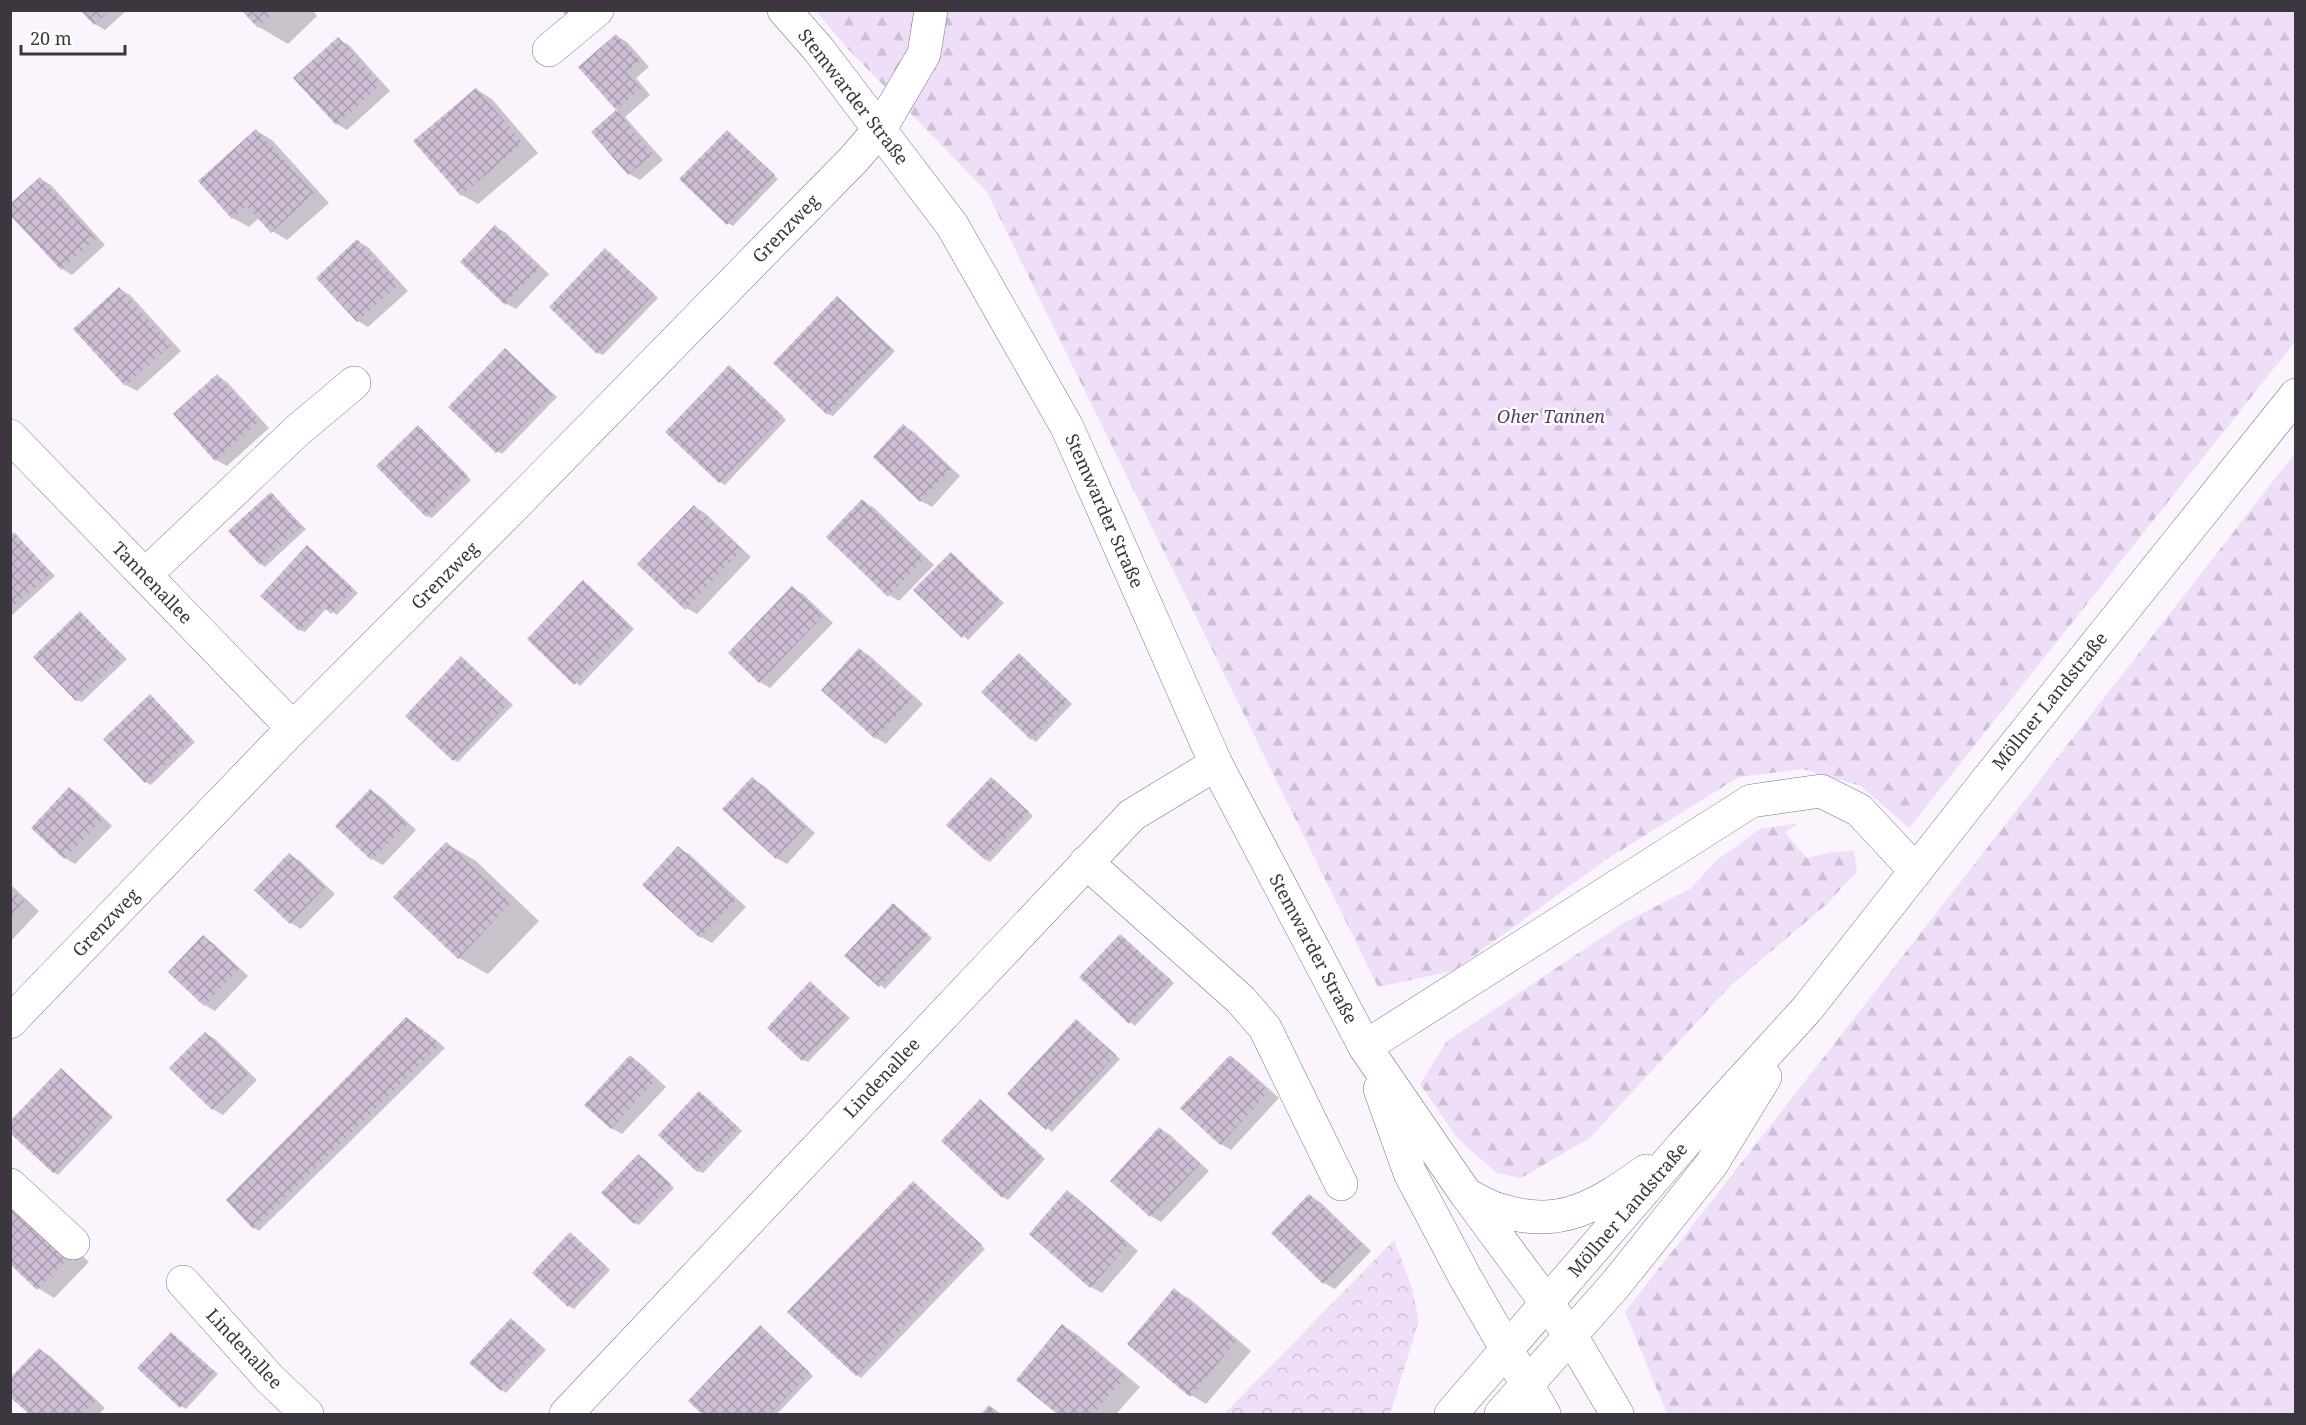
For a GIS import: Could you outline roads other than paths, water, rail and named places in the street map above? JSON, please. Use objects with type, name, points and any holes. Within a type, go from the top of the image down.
[{"type":"main road","points":[[549,50],[597,10]]},
{"type":"main road","name":"Stemwarder Straße","points":[[784,10],[819,50],[952,225],[1067,427],[1216,764],[1365,1047],[1466,1194],[1571,1336],[1617,1414]]},
{"type":"main road","name":"Grenzweg","points":[[10,1022],[293,728],[806,210],[880,129],[924,54],[931,10]]},
{"type":"main road","points":[[145,575],[298,430],[354,382]]},
{"type":"main road","name":"Möllner Landstraße","points":[[1451,1414],[1683,1145],[1807,1009],[2295,394]]},
{"type":"main road","name":"Tannenallee","points":[[10,436],[293,728]]},
{"type":"main road","name":"Lindenallee","points":[[566,1414],[1132,815],[1216,764]]},
{"type":"main road","points":[[1365,1047],[1751,801],[1821,791],[1859,810],[1916,871]]},
{"type":"main road","points":[[1086,862],[1241,1000],[1265,1028],[1341,1184]]},
{"type":"main road","name":"Möllner Landstraße","points":[[1502,1414],[1616,1284],[1711,1165],[1807,1009]]},
{"type":"main road","name":"Stemwarder Straße","points":[[1365,1047],[1410,1173],[1465,1277],[1544,1414]]},
{"type":"main road","points":[[1466,1194],[1499,1210],[1529,1217],[1567,1215],[1601,1202],[1683,1145]]},
{"type":"main road","points":[[10,1185],[73,1243]]},
{"type":"main road","name":"Lindenallee","points":[[183,1282],[270,1379],[307,1414]]},
{"type":"park label","name":"Oher Tannen","points":[[1551,417]]}]
